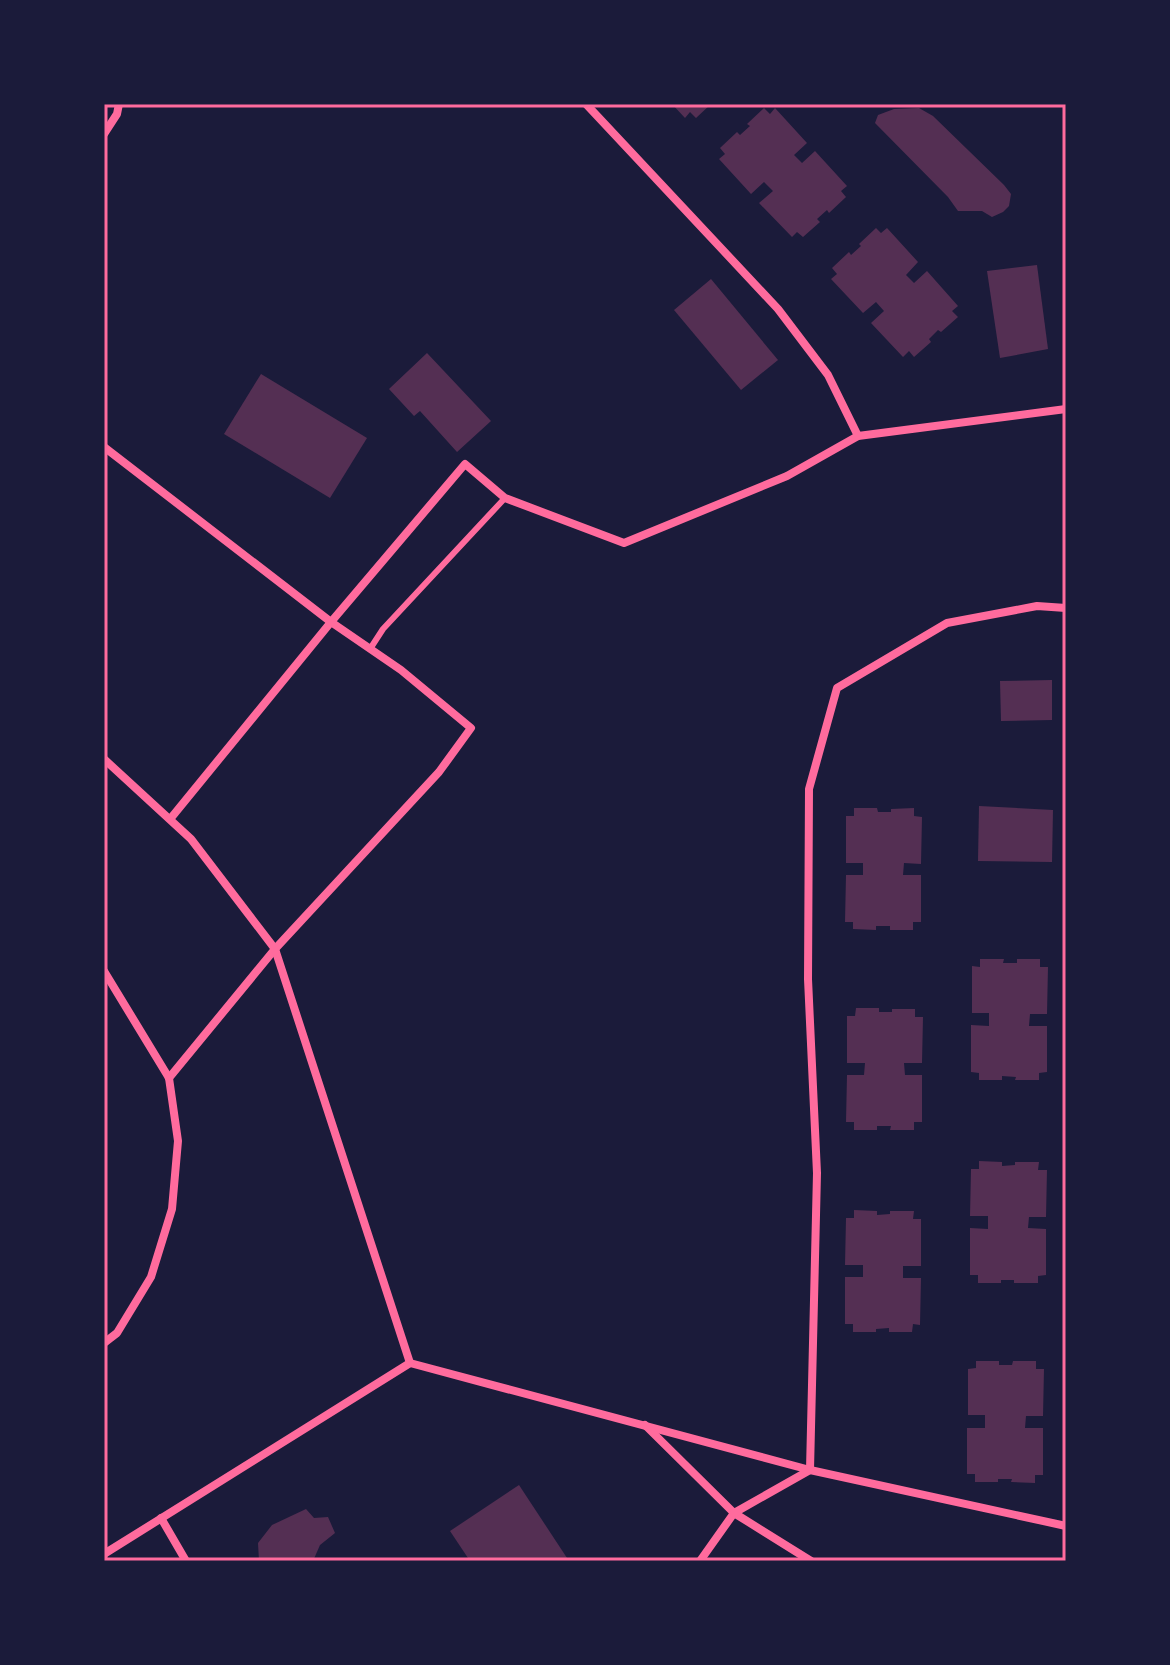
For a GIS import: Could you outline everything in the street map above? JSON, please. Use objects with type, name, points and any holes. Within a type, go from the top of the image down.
[{"type":"street","points":[[104,134],[117,114],[119,104]]},
{"type":"street","points":[[586,104],[778,309],[828,375],[858,436]]},
{"type":"street","points":[[171,818],[465,464],[505,498],[624,543],[787,476],[858,436],[1066,409]]},
{"type":"street","points":[[104,447],[331,622],[401,670],[471,728],[439,772],[275,949],[169,1078]]},
{"type":"street","points":[[810,1470],[817,1173],[808,979],[809,789],[837,688],[947,623],[1037,606],[1066,608]]},
{"type":"street","points":[[104,759],[191,839],[275,949],[410,1363]]},
{"type":"street","points":[[104,971],[169,1078],[178,1141],[172,1209],[151,1277],[117,1333],[104,1343]]},
{"type":"street","points":[[104,1554],[410,1363],[810,1470],[1066,1526]]},
{"type":"street","points":[[644,1424],[734,1513],[811,1561]]},
{"type":"street","points":[[700,1561],[734,1513],[810,1470]]},
{"type":"street","points":[[161,1518],[186,1561]]},
{"type":"lane","points":[[370,649],[383,629],[505,498]]},
{"type":"building","points":[[672,104],[711,104],[696,118],[690,112],[685,118]]},
{"type":"building","points":[[764,108],[770,114],[775,108],[807,143],[794,155],[802,163],[815,151],[847,186],[841,191],[846,197],[829,213],[827,210],[817,219],[820,222],[803,237],[797,232],[792,237],[759,203],[773,191],[764,182],[751,194],[719,159],[725,154],[720,148],[737,132],[740,135],[750,126],[747,124]]},
{"type":"building","points":[[919,108],[933,116],[1004,185],[1011,194],[1009,206],[1003,212],[992,217],[982,211],[958,211],[875,123],[878,115],[894,109]]},
{"type":"building","points":[[876,228],[881,233],[887,228],[918,262],[906,275],[914,283],[927,271],[958,306],[952,311],[958,317],[941,332],[938,330],[929,339],[931,342],[914,357],[909,351],[903,357],[871,323],[884,311],[876,302],[863,313],[831,279],[837,274],[832,268],[849,252],[851,255],[861,246],[859,244]]},
{"type":"building","points":[[1037,265],[1048,349],[1000,358],[987,271]]},
{"type":"building","points":[[711,279],[778,360],[741,390],[674,310]]},
{"type":"building","points":[[427,353],[491,421],[457,452],[420,411],[414,416],[389,389]]},
{"type":"building","points":[[261,374],[367,438],[330,498],[224,434]]},
{"type":"building","points":[[1052,680],[1052,720],[1001,721],[1000,681]]},
{"type":"building","points":[[979,806],[1053,810],[1052,862],[978,861]]},
{"type":"building","points":[[854,808],[877,808],[878,812],[891,812],[891,809],[914,808],[914,816],[922,817],[921,864],[904,863],[903,875],[921,875],[921,922],[913,922],[913,930],[890,930],[890,926],[876,926],[876,930],[853,929],[853,922],[845,922],[846,875],[863,875],[863,863],[846,863],[846,816],[854,816]]},
{"type":"building","points":[[980,959],[1004,959],[1003,963],[1017,963],[1017,959],[1040,959],[1040,967],[1048,967],[1047,1014],[1030,1014],[1029,1026],[1047,1026],[1047,1072],[1039,1073],[1039,1080],[1015,1080],[1016,1077],[1002,1076],[1002,1080],[979,1080],[979,1073],[971,1072],[971,1025],[989,1026],[989,1013],[972,1013],[972,966],[980,967]]},
{"type":"building","points":[[856,1008],[879,1008],[879,1012],[915,1009],[915,1017],[923,1017],[922,1063],[904,1063],[905,1075],[922,1075],[922,1122],[914,1122],[914,1130],[890,1130],[891,1126],[877,1126],[877,1130],[854,1130],[854,1122],[846,1122],[847,1075],[864,1075],[865,1063],[847,1063],[847,1016],[855,1016]]},
{"type":"building","points":[[979,1161],[1002,1162],[1002,1166],[1015,1165],[1015,1162],[1039,1162],[1038,1170],[1047,1170],[1046,1217],[1029,1217],[1028,1228],[1046,1229],[1046,1275],[1038,1276],[1038,1283],[1001,1280],[1001,1283],[978,1283],[978,1275],[970,1275],[970,1228],[988,1229],[988,1216],[970,1216],[971,1169],[979,1169]]},
{"type":"building","points":[[854,1210],[877,1211],[877,1215],[890,1214],[890,1211],[914,1211],[913,1219],[921,1219],[921,1266],[903,1266],[903,1278],[921,1278],[920,1325],[913,1324],[912,1332],[889,1332],[889,1328],[876,1329],[876,1332],[853,1332],[853,1324],[845,1324],[845,1277],[863,1277],[863,1265],[845,1265],[846,1218],[854,1218]]},
{"type":"building","points":[[976,1361],[999,1361],[999,1365],[1012,1365],[1013,1361],[1036,1361],[1036,1369],[1044,1369],[1043,1416],[1026,1416],[1025,1428],[1043,1428],[1043,1475],[1035,1475],[1035,1483],[1011,1482],[1012,1479],[975,1482],[975,1474],[967,1474],[967,1428],[985,1428],[985,1415],[968,1415],[968,1369],[976,1368]]},
{"type":"building","points":[[519,1485],[569,1561],[470,1561],[450,1531]]},
{"type":"building","points":[[306,1509],[314,1518],[328,1517],[335,1533],[320,1545],[313,1561],[259,1561],[258,1543],[272,1525]]}]
